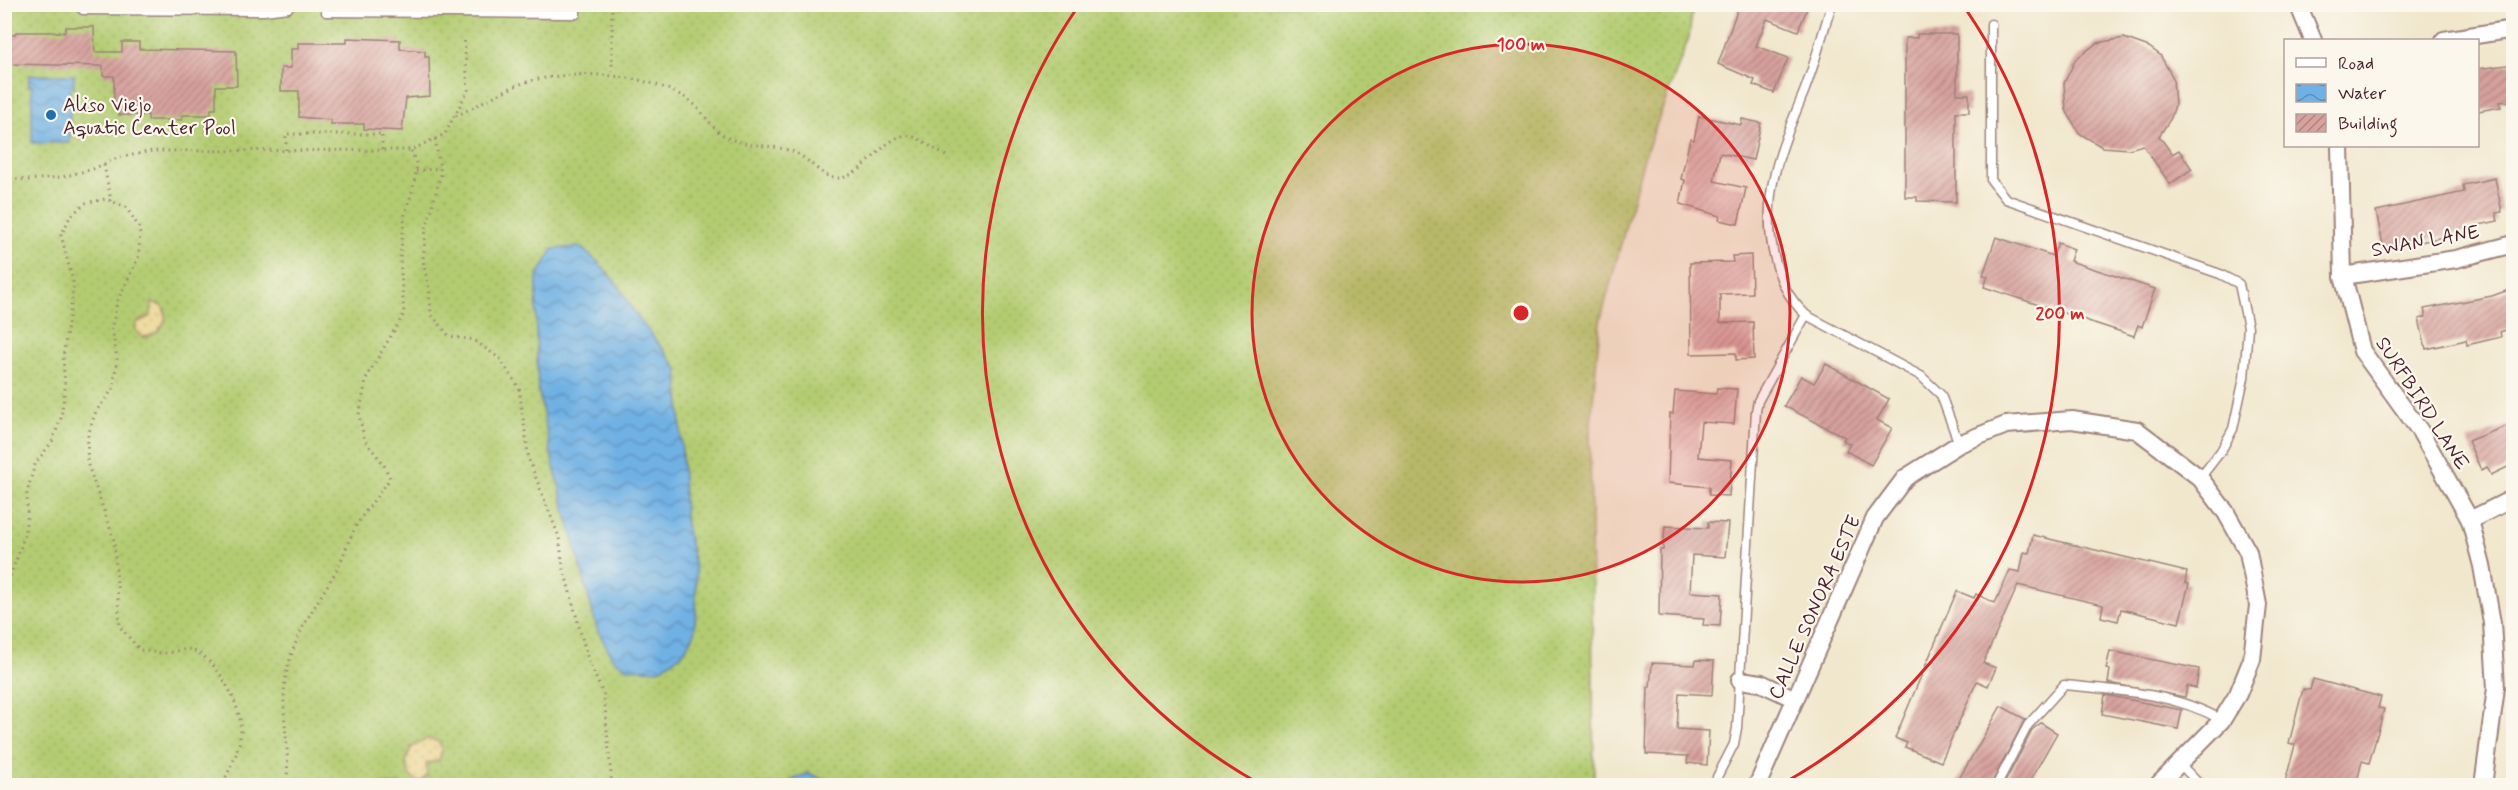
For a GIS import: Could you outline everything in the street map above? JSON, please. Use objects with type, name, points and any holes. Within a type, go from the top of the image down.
[{"type":"street","points":[[2298,4],[2313,39]]},
{"type":"street","points":[[2450,39],[2514,29]]},
{"type":"street","name":"SURFBIRD LANE","points":[[2340,147],[2343,276],[2362,351],[2420,431],[2470,520],[2482,566],[2492,623],[2496,688],[2483,786]]},
{"type":"street","name":"SWAN LANE","points":[[2343,276],[2456,258],[2514,244]]},
{"type":"street","name":"CALLE SONORA ESTE","points":[[1757,786],[1875,518],[1905,478],[1959,444],[2006,425],[2072,420],[2137,430],[2200,478]]},
{"type":"street","points":[[2157,786],[2222,720],[2238,694],[2252,659],[2258,605],[2248,552],[2226,511],[2200,478]]},
{"type":"street","points":[[2470,520],[2514,498]]},
{"type":"street","points":[[1740,680],[1761,683],[1796,699]]},
{"type":"lane","points":[[76,4],[83,10],[264,11],[288,8],[288,4]]},
{"type":"lane","points":[[326,4],[326,12],[576,14],[576,4]]},
{"type":"lane","points":[[1832,4],[1804,91],[1785,134],[1770,192],[1769,230],[1780,281],[1792,302],[1806,315],[1921,376],[1941,395],[1959,444]]},
{"type":"lane","points":[[1991,24],[1991,180],[2006,200],[2220,274],[2239,284],[2248,327],[2244,378],[2233,429],[2221,451],[2200,478]]},
{"type":"lane","points":[[1717,777],[1734,744],[1756,411],[1758,401],[1806,315]]},
{"type":"lane","points":[[1996,786],[2028,725],[2064,685],[2139,691],[2203,709],[2222,720]]},
{"type":"lane","points":[[2180,764],[2201,786]]},
{"type":"path","points":[[612,4],[612,76]]},
{"type":"path","points":[[4,178],[27,180],[62,177],[117,158],[152,151],[382,152],[411,150],[445,134],[468,90],[464,37]]},
{"type":"path","points":[[454,116],[532,80],[635,77],[659,83],[687,98],[722,134],[738,142],[789,150],[807,158],[823,174],[835,178],[853,174],[890,142],[902,135],[912,136],[946,156]]},
{"type":"path","points":[[286,150],[286,134],[382,134],[382,152]]},
{"type":"path","points":[[435,139],[440,168],[426,228],[423,261],[429,288],[431,315],[449,336],[474,340],[500,359],[519,388],[529,460],[559,537],[563,566],[588,660],[604,696],[612,786]]},
{"type":"path","points":[[286,786],[289,765],[283,706],[286,672],[295,643],[308,615],[338,566],[358,522],[390,478],[383,463],[365,441],[359,415],[367,376],[404,314],[400,259],[402,236],[416,171],[411,150]]},
{"type":"path","points":[[104,164],[111,201]]},
{"type":"path","points":[[416,171],[440,168]]},
{"type":"path","points":[[4,593],[22,544],[27,519],[27,492],[35,464],[52,442],[61,418],[65,388],[63,357],[74,286],[61,235],[70,217],[85,203],[106,199],[126,207],[140,229],[139,256],[117,302],[112,329],[117,359],[113,389],[96,411],[88,435],[87,462],[114,540],[120,599],[120,627],[141,651],[163,653],[189,649],[204,655],[221,675],[233,700],[241,728],[236,759],[221,786]]},
{"type":"green space","points":[[5,5],[1693,5],[1689,37],[1644,158],[1600,322],[1590,434],[1594,785],[5,785]]},
{"type":"sand","points":[[152,302],[162,306],[165,311],[164,322],[158,331],[142,337],[136,330],[136,323],[151,316]]},
{"type":"sand","points":[[428,738],[439,742],[442,749],[439,761],[426,763],[427,775],[418,782],[409,775],[406,761],[411,748]]},
{"type":"water","name":"Aliso Viejo Aquatic Center Pool","points":[[29,75],[74,75],[74,87],[70,88],[70,143],[32,143],[32,86],[29,86]]},
{"type":"water","points":[[580,247],[599,263],[621,289],[636,315],[678,369],[685,519],[696,573],[696,612],[694,635],[682,654],[659,670],[627,668],[613,659],[597,629],[553,463],[538,388],[537,277],[553,249]]},
{"type":"water","points":[[808,773],[822,779],[827,785],[788,785],[790,781]]},
{"type":"building","points":[[1733,4],[1809,4],[1798,31],[1767,19],[1756,46],[1788,58],[1774,93],[1753,85],[1755,80],[1718,64],[1738,8]]},
{"type":"building","points":[[66,27],[94,27],[95,52],[122,52],[122,42],[139,42],[139,49],[236,51],[237,86],[216,86],[216,109],[211,109],[211,115],[182,115],[182,120],[148,120],[148,115],[119,115],[119,109],[114,109],[114,76],[103,76],[103,66],[9,64],[9,35],[15,35],[16,32],[65,32]]},
{"type":"building","points":[[1917,34],[1957,34],[1957,94],[1969,94],[1969,112],[1956,112],[1956,202],[1917,201],[1917,197],[1905,197],[1905,38],[1917,38]]},
{"type":"building","points":[[347,38],[400,40],[400,49],[425,51],[425,57],[429,57],[430,96],[406,98],[402,131],[364,129],[364,124],[331,124],[331,120],[299,117],[299,91],[281,91],[281,68],[291,68],[291,49],[298,49],[298,43],[347,43]]},
{"type":"building","points":[[2124,38],[2149,47],[2160,55],[2173,78],[2175,105],[2171,118],[2159,136],[2172,154],[2179,150],[2192,169],[2170,184],[2143,145],[2129,149],[2102,147],[2079,133],[2066,110],[2064,83],[2076,59],[2097,43]]},
{"type":"building","points":[[2514,64],[2514,101],[2499,102],[2501,107],[2479,111],[2479,69]]},
{"type":"building","points":[[1699,116],[1741,125],[1742,119],[1761,123],[1753,160],[1720,153],[1714,181],[1746,188],[1738,224],[1719,220],[1720,216],[1680,204],[1685,180],[1681,179],[1690,139],[1694,140]]},
{"type":"building","points":[[2495,178],[2502,212],[2496,213],[2498,221],[2465,228],[2466,232],[2384,250],[2376,211],[2464,192],[2463,185]]},
{"type":"building","points":[[1996,237],[2053,256],[2058,243],[2074,249],[2070,261],[2155,289],[2142,327],[2138,325],[2134,336],[1984,287],[1988,276],[1983,275]]},
{"type":"building","points":[[1751,255],[1752,293],[1720,294],[1720,323],[1753,322],[1754,359],[1736,360],[1736,353],[1691,354],[1690,263],[1733,262],[1732,256]]},
{"type":"building","points":[[2514,288],[2514,327],[2500,332],[2501,337],[2467,345],[2466,340],[2426,349],[2419,319],[2426,317],[2424,309],[2492,296]]},
{"type":"building","points":[[1826,364],[1889,399],[1877,420],[1892,428],[1871,465],[1846,451],[1850,444],[1843,440],[1845,437],[1784,406],[1801,376],[1814,383]]},
{"type":"building","points":[[1717,388],[1737,389],[1734,424],[1701,422],[1698,457],[1732,460],[1729,496],[1709,495],[1709,487],[1668,483],[1670,413],[1673,414],[1675,391],[1716,394]]},
{"type":"building","points":[[2514,423],[2514,464],[2491,475],[2487,467],[2481,470],[2468,441]]},
{"type":"building","points":[[1708,522],[1728,523],[1725,557],[1692,555],[1690,592],[1722,594],[1720,626],[1703,625],[1704,619],[1659,616],[1660,550],[1663,550],[1665,526],[1708,528]]},
{"type":"building","points":[[2033,535],[2187,572],[2185,583],[2189,584],[2179,623],[2121,609],[2118,621],[2101,617],[2103,605],[2018,585],[1983,663],[1996,668],[1988,686],[1977,681],[1941,762],[1905,747],[1907,743],[1895,738],[1957,591],[1974,598],[1976,594],[1995,603],[2010,570],[2020,572],[2024,552],[2029,553]]},
{"type":"building","points":[[2110,651],[2199,669],[2196,688],[2187,686],[2185,697],[2108,683],[2110,670],[2106,669]]},
{"type":"building","points":[[1696,660],[1714,661],[1712,695],[1679,693],[1677,729],[1709,731],[1707,765],[1687,763],[1688,756],[1646,754],[1648,687],[1650,687],[1652,663],[1695,665]]},
{"type":"building","points":[[2313,679],[2381,697],[2378,708],[2384,709],[2380,725],[2369,763],[2362,761],[2356,786],[2284,786],[2295,745],[2289,743],[2303,689],[2310,690]]},
{"type":"building","points":[[2105,695],[2182,710],[2178,729],[2102,714]]},
{"type":"building","points":[[2001,706],[2025,719],[1990,786],[1955,786]]},
{"type":"building","points":[[2041,723],[2057,733],[2027,786],[2003,786],[2033,729]]},
{"type":"place","name":"Aliso Viejo Aquatic Center Pool","points":[[51,115]]}]
